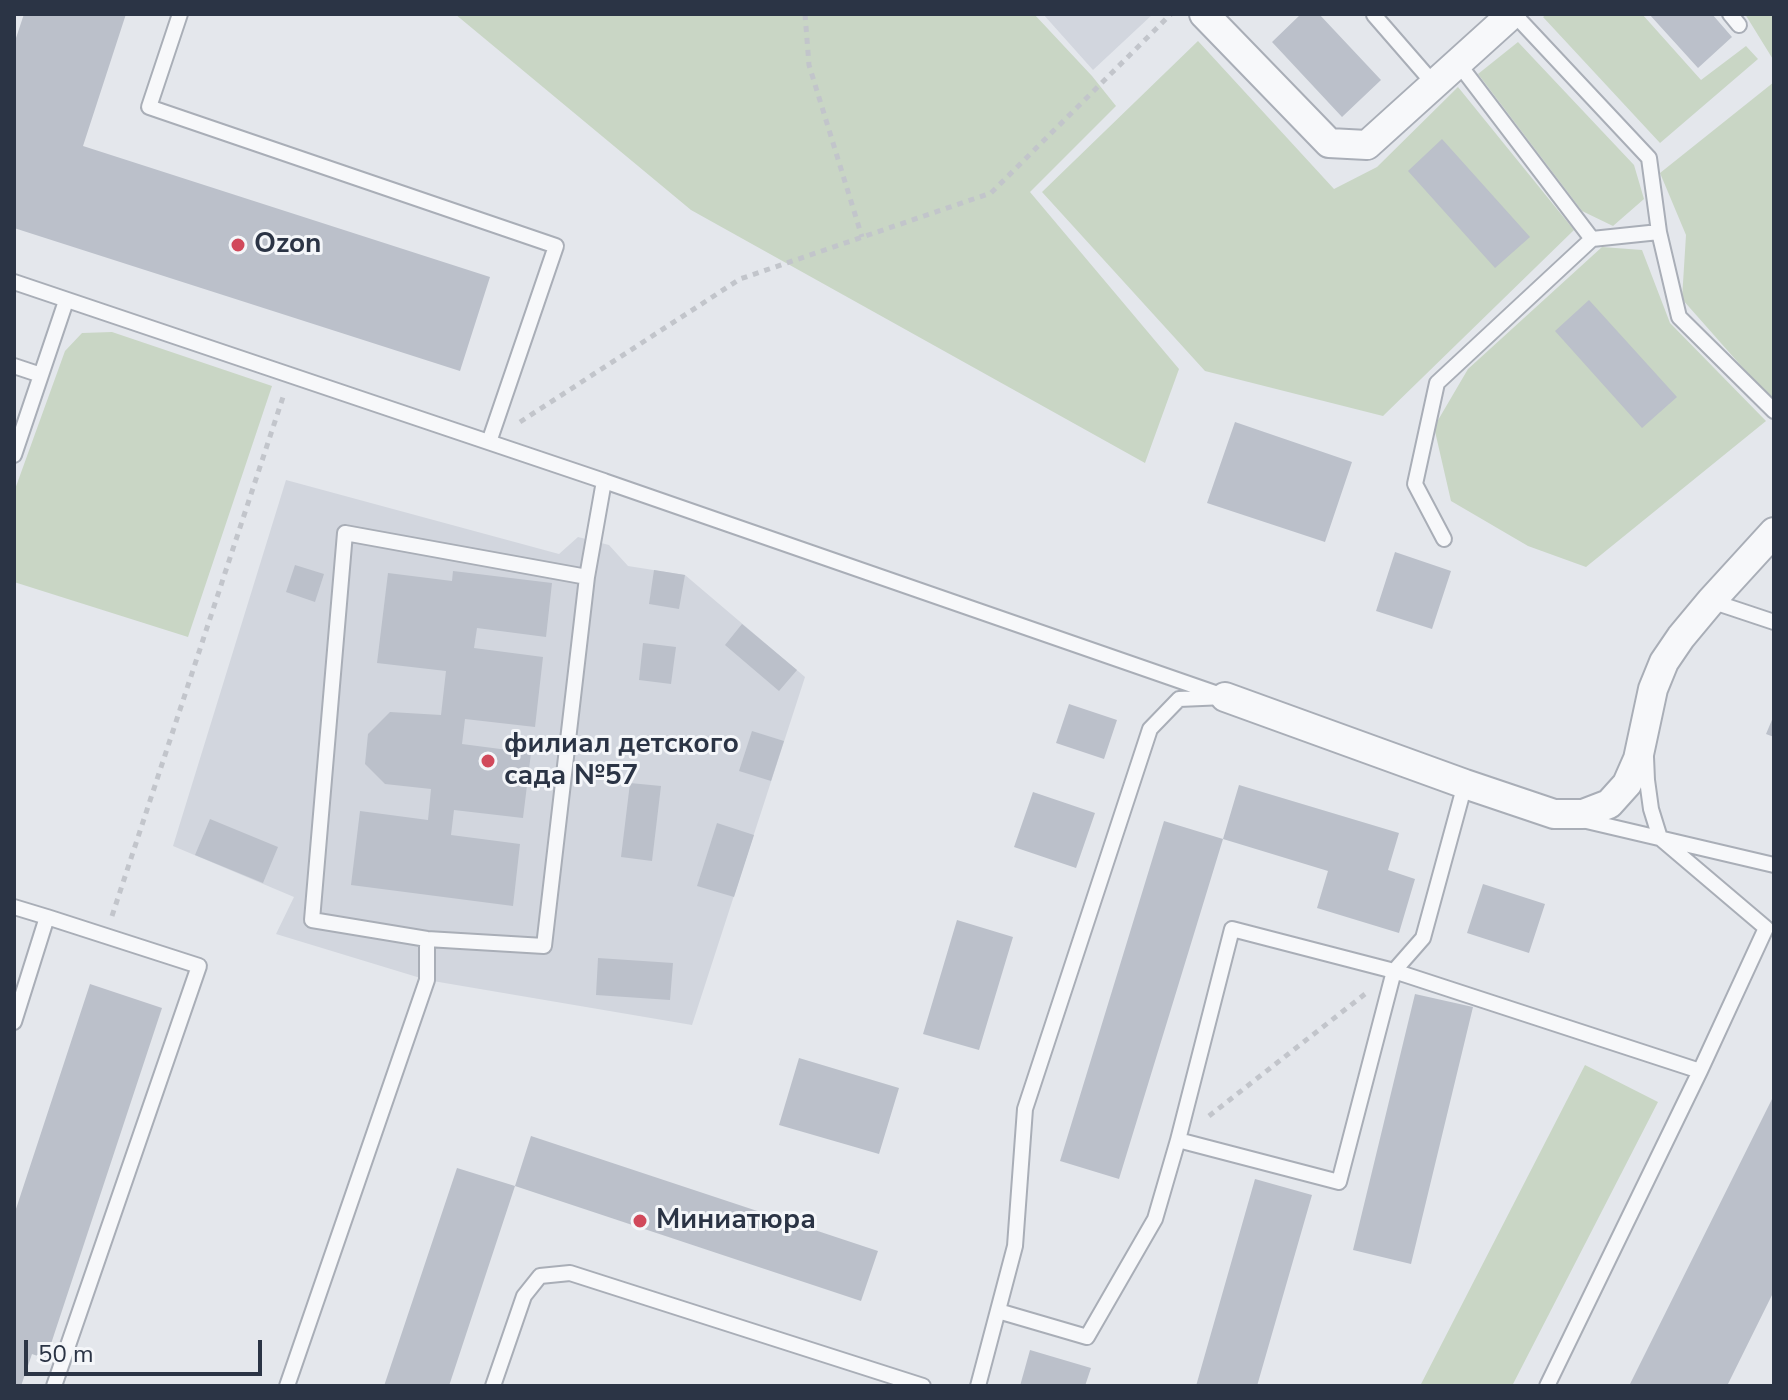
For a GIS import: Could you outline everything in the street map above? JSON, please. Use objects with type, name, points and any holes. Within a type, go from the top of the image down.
[{"type":"street","points":[[1204,14],[1329,143],[1367,145],[1513,14]]},
{"type":"street","points":[[1225,697],[1554,814],[1583,814],[1609,804],[1627,784],[1638,759],[1653,689],[1664,662],[1711,601],[1774,532]]},
{"type":"lane","points":[[180,14],[149,107],[556,246],[489,442]]},
{"type":"lane","points":[[1513,14],[1649,158],[1659,232],[1679,317],[1774,411]]},
{"type":"lane","points":[[1374,15],[1434,84]]},
{"type":"lane","points":[[1458,63],[1592,239]]},
{"type":"lane","points":[[1444,539],[1415,484],[1437,383],[1592,239],[1659,232]]},
{"type":"lane","points":[[14,282],[604,481],[1225,697]]},
{"type":"lane","points":[[14,455],[66,301]]},
{"type":"lane","points":[[14,366],[41,375]]},
{"type":"lane","points":[[587,577],[345,533],[312,920],[427,939],[544,946],[587,577],[604,481]]},
{"type":"lane","points":[[1711,601],[1774,622]]},
{"type":"lane","points":[[978,1386],[1015,1246],[1025,1109],[1150,729],[1179,699],[1225,697]]},
{"type":"lane","points":[[1547,1386],[1770,930],[1660,838],[1651,809],[1647,780],[1645,720]]},
{"type":"lane","points":[[1178,1140],[1339,1182],[1394,971],[1423,938],[1465,784]]},
{"type":"lane","points":[[1554,814],[1774,865]]},
{"type":"lane","points":[[14,907],[199,966],[54,1386]]},
{"type":"lane","points":[[14,1022],[47,917]]},
{"type":"lane","points":[[998,1311],[1087,1337],[1155,1219],[1232,929],[1394,971],[1700,1071]]},
{"type":"lane","points":[[287,1386],[427,980],[427,939]]},
{"type":"lane","points":[[493,1386],[524,1296],[540,1276],[570,1273],[923,1386]]},
{"type":"path","points":[[805,14],[809,65],[862,237]]},
{"type":"path","points":[[489,442],[740,279],[991,193],[1171,14]]},
{"type":"path","points":[[105,936],[291,374]]},
{"type":"path","points":[[1178,1140],[1394,971]]},
{"type":"shaded area","points":[[1043,14],[1153,14],[1093,70]]},
{"type":"shaded area","name":"филиал детского сада №57","points":[[286,480],[559,554],[578,537],[609,545],[628,566],[685,575],[805,677],[692,1025],[427,980],[276,934],[294,897],[173,846]]},
{"type":"green space","points":[[455,14],[1034,14],[1116,106],[1030,192],[1179,369],[1145,463],[691,210]]},
{"type":"green space","points":[[1547,14],[1642,14],[1701,80],[1746,46],[1758,59],[1660,143],[1543,17]]},
{"type":"green space","points":[[1745,14],[1774,14],[1774,61]]},
{"type":"green space","points":[[1198,41],[1334,189],[1377,167],[1458,87],[1574,230],[1383,416],[1205,371],[1042,192]]},
{"type":"green space","points":[[1518,42],[1634,165],[1644,199],[1613,226],[1582,211],[1478,74]]},
{"type":"green space","points":[[1774,82],[1774,403],[1682,299],[1686,235],[1660,173]]},
{"type":"green space","points":[[1602,247],[1642,250],[1670,323],[1766,421],[1586,567],[1528,546],[1451,501],[1434,427],[1468,369]]},
{"type":"green space","points":[[112,332],[272,386],[188,637],[14,582],[14,492],[65,351],[82,333]]},
{"type":"green space","points":[[1585,1065],[1658,1102],[1512,1386],[1420,1386]]},
{"type":"building","points":[[24,14],[126,14],[83,146],[490,277],[460,371],[14,228],[14,44]]},
{"type":"building","points":[[1301,14],[1319,14],[1381,80],[1342,117],[1272,42]]},
{"type":"building","points":[[1649,14],[1712,14],[1732,37],[1698,68]]},
{"type":"building","points":[[1442,139],[1530,237],[1495,268],[1408,171]]},
{"type":"building","points":[[1589,300],[1677,397],[1642,428],[1555,331]]},
{"type":"building","points":[[1235,422],[1352,462],[1325,542],[1207,503]]},
{"type":"building","points":[[1395,552],[1451,571],[1432,629],[1376,611]]},
{"type":"building","points":[[295,565],[324,574],[315,602],[286,592]]},
{"type":"building","points":[[654,570],[685,575],[679,609],[649,604]]},
{"type":"building","points":[[453,571],[552,583],[546,637],[477,628],[474,648],[543,657],[535,727],[465,719],[462,744],[531,753],[523,818],[454,810],[451,835],[520,844],[513,906],[351,885],[360,811],[428,820],[431,789],[385,784],[365,764],[368,734],[390,712],[441,715],[446,671],[377,663],[388,573],[452,581]]},
{"type":"building","points":[[742,624],[797,670],[779,691],[725,645]]},
{"type":"building","points":[[643,643],[676,647],[671,684],[639,680]]},
{"type":"building","points":[[1069,704],[1117,720],[1104,759],[1056,743]]},
{"type":"building","points":[[1774,715],[1774,737],[1766,734]]},
{"type":"building","points":[[752,731],[784,741],[771,781],[739,771]]},
{"type":"building","points":[[630,783],[661,786],[652,861],[621,857]]},
{"type":"building","points":[[1239,785],[1399,833],[1388,870],[1415,879],[1399,933],[1317,908],[1328,871],[1223,839]]},
{"type":"building","points":[[1033,792],[1095,813],[1076,868],[1014,847]]},
{"type":"building","points":[[210,819],[278,847],[263,883],[195,855]]},
{"type":"building","points":[[1164,821],[1223,839],[1119,1179],[1060,1161]]},
{"type":"building","points":[[717,823],[754,835],[734,897],[697,886]]},
{"type":"building","points":[[1483,884],[1545,904],[1529,953],[1467,933]]},
{"type":"building","points":[[957,920],[1013,937],[979,1050],[923,1034]]},
{"type":"building","points":[[598,958],[673,963],[670,1000],[596,995]]},
{"type":"building","points":[[90,984],[162,1008],[46,1359],[32,1354],[21,1386],[14,1386],[14,1215]]},
{"type":"building","points":[[1415,994],[1473,1007],[1411,1264],[1353,1250]]},
{"type":"building","points":[[799,1058],[899,1088],[879,1154],[779,1125]]},
{"type":"building","points":[[1774,1095],[1774,1291],[1727,1386],[1629,1386]]},
{"type":"building","points":[[531,1136],[878,1251],[861,1301],[515,1186]]},
{"type":"building","points":[[457,1168],[515,1186],[449,1386],[384,1386]]},
{"type":"building","points":[[1255,1179],[1312,1195],[1257,1386],[1196,1386]]},
{"type":"building","points":[[1030,1350],[1091,1368],[1085,1386],[1020,1386]]},
{"type":"place","name":"Ozon","points":[[238,245]]},
{"type":"place","name":"филиал детского сада №57","points":[[488,761]]},
{"type":"place","name":"Миниатюра","points":[[640,1221]]}]
